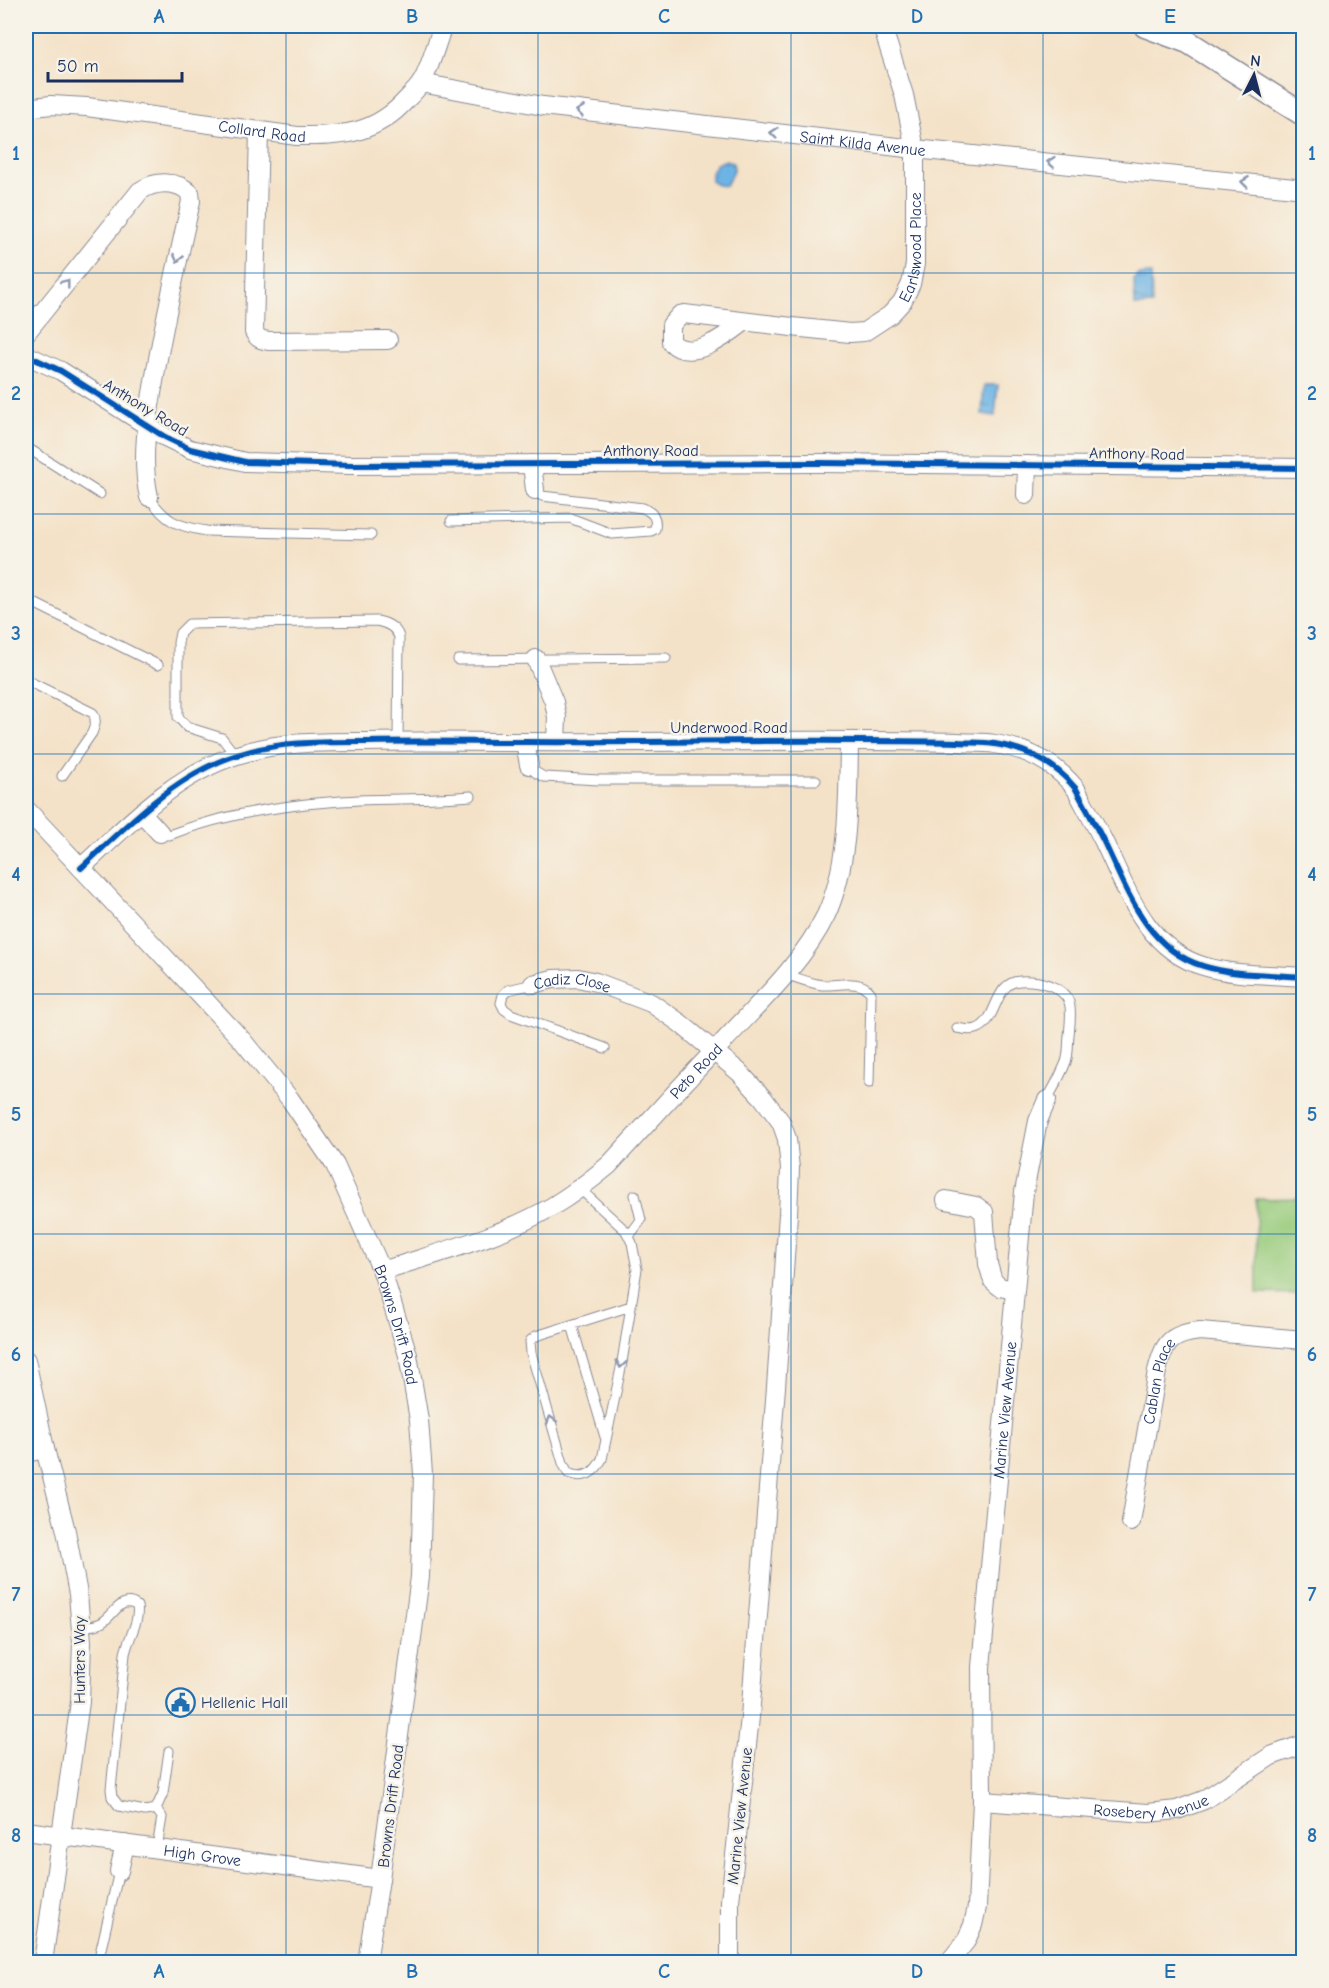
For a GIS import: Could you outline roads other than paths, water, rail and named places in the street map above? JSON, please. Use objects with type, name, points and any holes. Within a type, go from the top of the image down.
[{"type":"street","name":"Collard Road","points":[[26,108],[51,105],[87,107],[297,136],[329,137],[352,134],[385,118],[399,108],[422,83],[443,26]]},
{"type":"street","name":"Earlswood Place","points":[[744,322],[850,333],[864,332],[890,315],[902,302],[911,284],[915,264],[915,149],[903,95],[882,26]]},
{"type":"street","points":[[1145,26],[1188,42],[1304,115]]},
{"type":"street","name":"Saint Kilda Avenue","points":[[422,83],[543,106],[915,149],[1304,189]]},
{"type":"street","points":[[259,131],[254,321],[256,336],[261,340],[269,341],[388,340]]},
{"type":"street","points":[[26,333],[140,191],[154,183],[180,186],[190,193],[191,201],[170,294],[147,427],[145,459],[149,497]]},
{"type":"street","name":"Anthony Road","points":[[26,355],[62,371],[147,427],[190,449],[244,462],[351,465],[819,463],[1304,468]]},
{"type":"street","points":[[532,464],[535,490]]},
{"type":"street","points":[[1026,495],[1027,465]]},
{"type":"street","points":[[536,659],[554,702],[557,717],[556,742]]},
{"type":"street","name":"Underwood Road","points":[[81,868],[142,813],[178,784],[198,772],[235,755],[265,747],[301,742],[849,741],[994,744],[1028,752],[1049,763],[1065,776],[1076,789],[1136,908],[1155,936],[1167,948],[1183,958],[1219,970],[1304,976]]},
{"type":"street","name":"Peto Road","points":[[382,1272],[495,1233],[552,1207],[580,1189],[609,1165],[785,974],[807,947],[826,915],[836,887],[848,829],[849,741]]},
{"type":"street","points":[[525,742],[529,765]]},
{"type":"street","name":"Browns Drift Road","points":[[26,808],[242,1040],[290,1099],[335,1165],[382,1272],[408,1355],[419,1420],[423,1473],[420,1577],[367,1962]]},
{"type":"street","points":[[142,813],[160,833]]},
{"type":"street","name":"Cadiz Close","points":[[532,984],[553,979],[578,978],[618,990],[651,1003],[680,1023],[713,1052]]},
{"type":"street","name":"Marine View Avenue","points":[[713,1052],[750,1083],[764,1098],[780,1122],[787,1139],[790,1169],[759,1609],[730,1901],[730,1962]]},
{"type":"street","name":"Marine View Avenue","points":[[949,1962],[966,1941],[974,1925],[977,1907],[982,1801],[981,1667],[1024,1192],[1038,1121],[1047,1100]]},
{"type":"street","points":[[946,1200],[976,1206],[984,1212],[988,1264],[993,1281],[1000,1287],[1014,1290]]},
{"type":"street","name":"Cablan Place","points":[[1131,1522],[1157,1371],[1161,1354],[1168,1342],[1190,1332],[1200,1331],[1304,1340]]},
{"type":"street","name":"Hunters Way","points":[[26,1360],[66,1531],[78,1594],[81,1627],[80,1702],[43,1962]]},
{"type":"street","points":[[26,1453],[45,1449]]},
{"type":"street","name":"Rosebery Avenue","points":[[982,1801],[1148,1813],[1177,1810],[1204,1800],[1272,1756],[1304,1744]]},
{"type":"street","name":"High Grove","points":[[26,1831],[380,1879]]},
{"type":"street","points":[[119,1871],[125,1844]]},
{"type":"lane","points":[[26,447],[100,494]]},
{"type":"lane","points":[[451,521],[570,518],[612,534],[655,529],[656,517],[644,508],[547,497],[535,490]]},
{"type":"lane","points":[[149,497],[160,513],[171,521],[183,527],[206,531],[371,535]]},
{"type":"lane","points":[[26,598],[158,665]]},
{"type":"lane","points":[[235,755],[222,738],[187,727],[178,717],[178,643],[180,633],[189,624],[376,621],[389,624],[398,632],[399,638],[399,741]]},
{"type":"lane","points":[[458,660],[666,658]]},
{"type":"lane","points":[[26,680],[93,713],[95,718],[92,733],[62,776]]},
{"type":"lane","points":[[529,765],[544,777],[599,780],[816,780]]},
{"type":"lane","points":[[160,833],[169,835],[225,817],[341,801],[428,800],[471,796]]},
{"type":"lane","points":[[785,974],[820,985],[854,984],[868,989],[871,993],[869,1083]]},
{"type":"lane","name":"Marine View Avenue","points":[[957,1028],[972,1029],[982,1026],[1010,982],[1034,981],[1059,991],[1067,999],[1071,1011],[1067,1060],[1047,1100]]},
{"type":"lane","name":"Cadiz Close","points":[[532,984],[508,990],[501,1003],[504,1009],[522,1018],[605,1048]]},
{"type":"lane","points":[[580,1189],[615,1220],[629,1236],[635,1252],[637,1269],[631,1306],[602,1459],[594,1471],[580,1476],[568,1473],[563,1463],[530,1341],[536,1336],[631,1306]]},
{"type":"lane","points":[[629,1236],[641,1220],[635,1195]]},
{"type":"lane","points":[[572,1324],[606,1439]]},
{"type":"lane","points":[[81,1627],[101,1623],[123,1603],[132,1602],[137,1606],[138,1617],[125,1654],[111,1790],[112,1797],[122,1808],[145,1811],[156,1809]]},
{"type":"lane","points":[[156,1809],[162,1793],[169,1751]]},
{"type":"lane","points":[[156,1809],[162,1817],[157,1848]]},
{"type":"lane","points":[[98,1962],[119,1871]]},
{"type":"water","points":[[726,160],[733,163],[734,169],[726,186],[718,185],[711,181],[711,174],[716,164]]},
{"type":"water","points":[[1151,274],[1152,305],[1135,306],[1134,280],[1139,275]]},
{"type":"water","points":[[984,385],[998,385],[995,416],[982,414]]},
{"type":"place","name":"Hellenic Hall","points":[[180,1702]]}]
